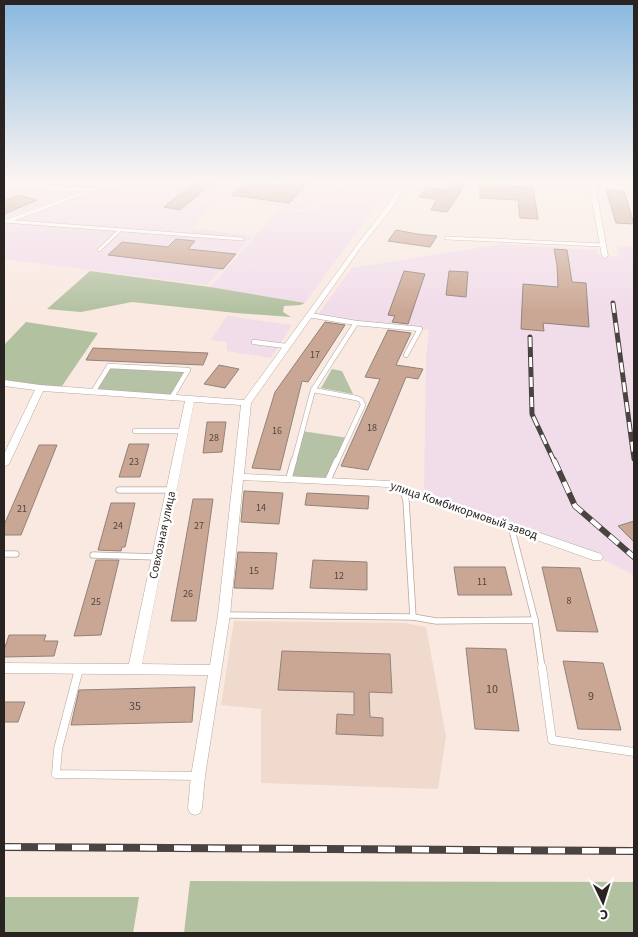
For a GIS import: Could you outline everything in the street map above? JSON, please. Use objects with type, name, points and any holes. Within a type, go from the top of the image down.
[{"type":"street","points":[[195,808],[198,776],[224,615],[246,403],[377,225]]},
{"type":"street","points":[[599,225],[602,254]]},
{"type":"street","points":[[4,383],[40,388],[246,403]]},
{"type":"street","points":[[4,464],[40,388]]},
{"type":"street","name":"Совхозная улица","points":[[134,670],[190,399]]},
{"type":"street","name":"улица Комбикормовый завод","points":[[238,477],[389,484],[597,557]]},
{"type":"street","points":[[4,668],[214,670]]},
{"type":"lane","points":[[44,225],[242,239]]},
{"type":"lane","points":[[99,250],[120,230]]},
{"type":"lane","points":[[446,238],[602,245]]},
{"type":"lane","points":[[309,315],[356,323],[420,329],[406,355]]},
{"type":"lane","points":[[289,478],[314,390],[356,323]]},
{"type":"lane","points":[[254,342],[286,346]]},
{"type":"lane","points":[[93,392],[109,366],[188,370],[172,398]]},
{"type":"lane","points":[[314,390],[356,398],[361,400],[363,404],[328,480]]},
{"type":"lane","points":[[134,431],[183,431]]},
{"type":"lane","points":[[398,487],[403,491],[406,500],[413,617]]},
{"type":"lane","points":[[119,490],[171,490]]},
{"type":"lane","points":[[511,526],[535,620],[552,740],[634,752]]},
{"type":"lane","points":[[4,554],[16,554]]},
{"type":"lane","points":[[93,556],[157,557]]},
{"type":"lane","points":[[224,615],[413,617],[436,620],[535,620]]},
{"type":"lane","points":[[79,669],[58,749],[56,774],[198,776]]},
{"type":"shaded area","points":[[4,225],[195,225],[192,228],[253,236],[207,285],[4,259]]},
{"type":"shaded area","points":[[265,225],[362,225],[305,303],[210,287]]},
{"type":"shaded area","points":[[501,244],[597,250],[598,255],[619,257],[618,246],[634,247],[634,575],[597,557],[424,496],[426,359],[429,330],[356,323],[317,316],[352,268]]},
{"type":"shaded area","points":[[227,316],[292,325],[271,358],[227,351],[227,342],[211,340]]},
{"type":"shaded area","points":[[234,621],[405,623],[426,627],[446,736],[438,789],[261,783],[261,709],[221,705]]},
{"type":"green space","points":[[90,271],[210,287],[305,303],[284,306],[283,312],[291,317],[132,302],[81,312],[47,309]]},
{"type":"green space","points":[[26,322],[98,333],[60,389],[4,383],[4,345]]},
{"type":"green space","points":[[109,366],[188,370],[172,397],[93,392]]},
{"type":"green space","points":[[332,369],[342,371],[353,394],[321,388]]},
{"type":"green space","points":[[302,431],[348,438],[328,480],[289,478]]},
{"type":"green space","points":[[190,881],[634,882],[634,933],[184,933]]},
{"type":"green space","points":[[4,897],[139,897],[133,933],[4,933]]},
{"type":"building","points":[[396,230],[437,236],[430,247],[388,241]]},
{"type":"building","points":[[176,239],[195,241],[188,249],[236,254],[223,269],[108,255],[122,242],[168,247]]},
{"type":"building","points":[[554,249],[567,250],[572,282],[586,283],[589,327],[543,323],[544,331],[521,329],[523,284],[558,287]]},
{"type":"building","points":[[404,271],[425,274],[408,324],[392,322],[395,316],[388,315]]},
{"type":"building","points":[[449,271],[468,272],[466,297],[446,295]]},
{"type":"building","points":[[325,322],[345,325],[308,382],[302,381],[280,470],[252,468],[275,392]]},
{"type":"building","points":[[388,330],[411,333],[396,365],[423,369],[418,379],[406,377],[368,470],[341,466],[380,379],[365,377]]},
{"type":"building","points":[[93,348],[208,353],[203,365],[86,360]]},
{"type":"building","points":[[219,365],[239,369],[225,388],[204,384]]},
{"type":"building","points":[[207,422],[226,422],[222,452],[203,453]]},
{"type":"building","points":[[129,444],[149,444],[140,477],[119,477]]},
{"type":"building","points":[[39,445],[57,445],[21,535],[4,535],[4,525]]},
{"type":"building","points":[[244,491],[283,493],[279,524],[241,522]]},
{"type":"building","points":[[307,493],[369,496],[368,509],[305,505]]},
{"type":"building","points":[[193,499],[213,499],[196,621],[171,621]]},
{"type":"building","points":[[111,503],[135,503],[125,547],[122,547],[121,551],[98,550]]},
{"type":"building","points":[[634,521],[634,542],[618,526]]},
{"type":"building","points":[[238,552],[277,553],[273,589],[234,588]]},
{"type":"building","points":[[96,560],[119,560],[101,635],[74,636]]},
{"type":"building","points":[[313,560],[367,562],[367,590],[310,588]]},
{"type":"building","points":[[454,567],[505,567],[512,595],[458,595]]},
{"type":"building","points":[[542,567],[580,568],[598,632],[557,631]]},
{"type":"building","points":[[9,635],[46,635],[44,641],[58,641],[54,656],[4,657],[4,650]]},
{"type":"building","points":[[466,648],[506,649],[519,731],[475,729]]},
{"type":"building","points":[[282,651],[390,654],[392,693],[369,692],[370,717],[383,718],[383,736],[336,734],[337,714],[354,715],[354,692],[278,690]]},
{"type":"building","points":[[563,661],[603,663],[621,730],[578,729]]},
{"type":"building","points":[[195,687],[192,722],[71,725],[79,690]]},
{"type":"building","points":[[4,702],[25,702],[18,722],[4,722]]},
{"type":"railway","points":[[613,303],[634,459]]},
{"type":"railway","points":[[530,337],[532,414],[554,461]]},
{"type":"railway","points":[[554,460],[575,506],[634,557]]},
{"type":"railway","points":[[4,847],[634,851]]}]
